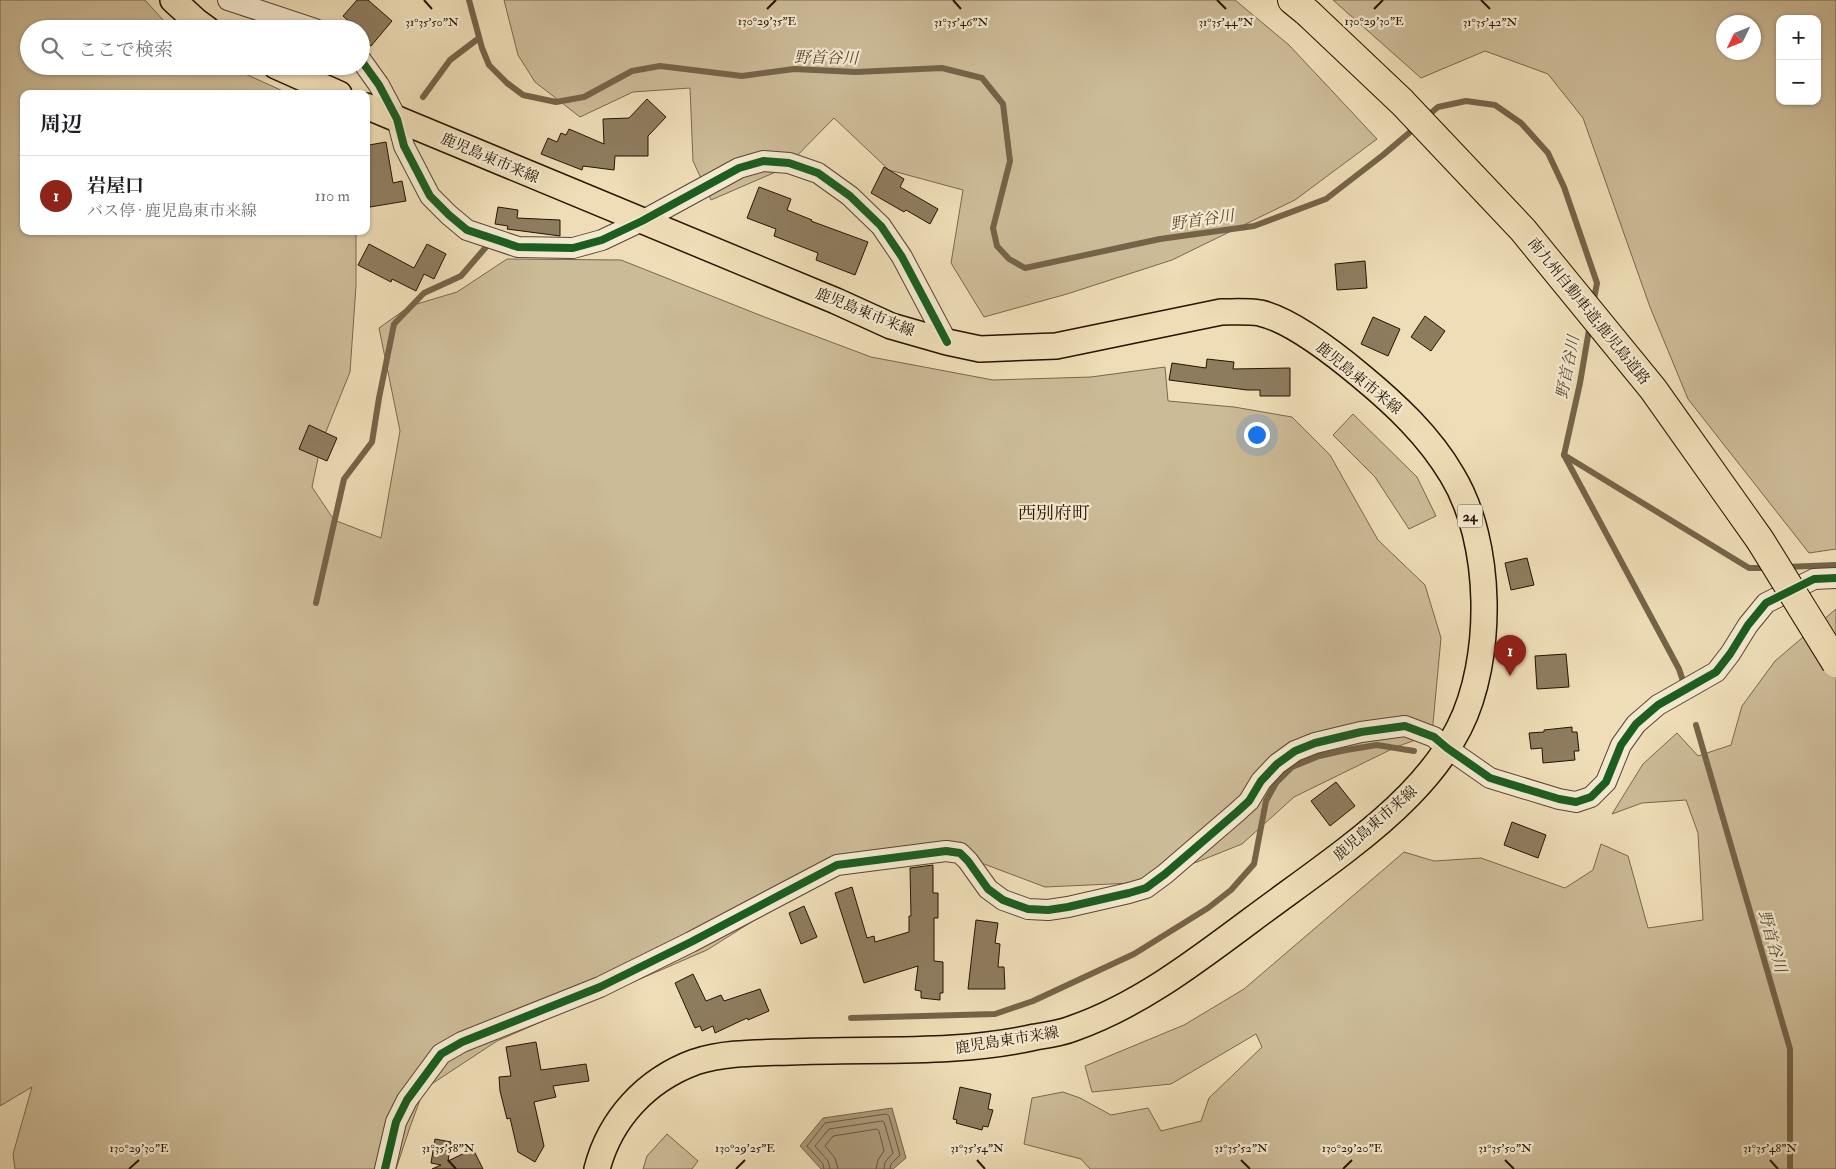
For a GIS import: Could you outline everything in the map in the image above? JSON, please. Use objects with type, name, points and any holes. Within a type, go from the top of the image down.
[{"type":"highway","name":"南九州自動車道;鹿児島道路","points":[[1300,7],[1402,102],[1523,230],[1640,374],[1760,540],[1836,663]]},
{"type":"main road","points":[[173,0],[196,20]]},
{"type":"main road","points":[[296,75],[329,90]]},
{"type":"main road","name":"鹿児島東市来線","points":[[370,108],[836,301],[890,326],[947,342],[980,348],[1056,346],[1212,314],[1240,311],[1261,314],[1281,320],[1353,369],[1391,400],[1428,440],[1448,469],[1466,502],[1479,551],[1484,589],[1484,633],[1475,685],[1461,726],[1447,748],[1419,785],[1378,824],[1345,851],[1214,948],[1166,981],[1114,1012],[1070,1030],[1018,1041],[963,1049],[727,1054],[696,1062],[670,1074],[627,1108],[611,1131],[597,1169]]},
{"type":"street","points":[[228,0],[288,20]]},
{"type":"street","points":[[370,72],[379,85],[397,119],[404,146],[430,196],[467,230],[518,247],[573,248],[602,240],[642,221],[739,168],[763,161],[789,162],[818,173],[850,196],[881,226],[902,257],[947,342]]},
{"type":"street","points":[[385,1169],[396,1122],[407,1100],[441,1054],[462,1042],[600,987],[691,942],[837,865],[946,851],[960,853],[968,860],[988,889],[1004,900],[1028,909],[1068,908],[1146,888],[1238,812],[1249,801],[1262,781],[1277,764],[1295,751],[1316,743],[1361,732],[1405,726],[1434,737],[1490,778],[1576,802],[1591,797],[1606,782],[1621,745],[1636,724],[1658,705],[1716,672],[1766,602],[1814,579],[1836,578]]},
{"type":"shaded area","points":[[0,0],[145,0],[163,20],[20,20],[20,75],[248,75],[281,90],[20,90],[20,235],[356,235],[356,286],[350,372],[321,444],[312,487],[334,520],[381,538],[400,431],[379,328],[410,306],[457,292],[507,259],[621,260],[871,357],[993,380],[1091,377],[1165,367],[1168,401],[1234,407],[1292,417],[1330,455],[1378,540],[1425,585],[1441,638],[1432,734],[1396,747],[1294,797],[1242,844],[1197,862],[1133,883],[1045,887],[984,864],[879,854],[810,885],[707,950],[497,1041],[424,1089],[396,1169],[15,1169],[13,1154],[32,1087],[0,1106]]},
{"type":"shaded area","points":[[504,0],[1235,0],[1289,45],[1377,139],[1295,200],[1172,260],[1067,294],[984,317],[951,263],[963,190],[889,170],[834,118],[785,168],[711,200],[693,161],[690,88],[633,92],[580,117],[535,82],[518,55]]},
{"type":"shaded area","points":[[1333,0],[1836,0],[1836,549],[1809,553],[1688,399],[1650,307],[1583,118],[1548,74],[1485,51],[1421,78]]},
{"type":"shaded area","points":[[1353,414],[1417,477],[1436,516],[1409,529],[1375,477],[1333,435]]},
{"type":"shaded area","points":[[1836,609],[1836,1169],[1090,1169],[1081,1159],[1024,1144],[1032,1098],[1063,1092],[1080,1098],[1111,1115],[1148,1108],[1161,1131],[1201,1121],[1209,1098],[1262,1047],[1256,1034],[1171,1084],[1092,1092],[1085,1066],[1184,1025],[1244,989],[1404,852],[1434,861],[1481,858],[1565,888],[1593,870],[1601,844],[1628,856],[1648,928],[1703,920],[1698,833],[1686,800],[1642,803],[1612,814],[1643,764],[1677,733],[1698,756],[1731,745],[1742,706],[1775,661]]},
{"type":"shaded area","points":[[667,1134],[698,1161],[692,1169],[643,1169],[647,1156]]},
{"type":"water","points":[[892,1108],[906,1158],[893,1169],[821,1169],[800,1146],[823,1118]]},
{"type":"building","points":[[357,0],[368,0],[392,21],[371,46],[370,20],[347,20],[343,16]]},
{"type":"building","points":[[647,99],[666,117],[648,136],[648,156],[615,156],[614,170],[583,166],[582,170],[541,154],[548,138],[557,142],[561,133],[566,135],[569,129],[604,144],[603,119],[629,118]]},
{"type":"building","points":[[386,142],[393,183],[402,181],[406,201],[370,207],[370,145]]},
{"type":"building","points":[[884,167],[904,179],[900,187],[938,209],[930,224],[871,193]]},
{"type":"building","points":[[759,187],[791,199],[787,210],[868,242],[855,275],[816,260],[818,253],[774,236],[776,229],[747,218]]},
{"type":"building","points":[[498,207],[518,210],[517,218],[560,220],[560,236],[507,229],[508,226],[495,224]]},
{"type":"building","points":[[369,244],[414,268],[427,244],[446,254],[434,279],[424,274],[416,291],[392,279],[391,282],[358,265]]},
{"type":"building","points":[[1365,261],[1367,288],[1337,290],[1335,264]]},
{"type":"building","points":[[1425,316],[1445,331],[1431,351],[1411,337]]},
{"type":"building","points":[[1373,317],[1400,329],[1388,356],[1361,344]]},
{"type":"building","points":[[1207,359],[1234,362],[1233,369],[1290,368],[1290,396],[1260,396],[1260,390],[1169,380],[1172,363],[1206,368]]},
{"type":"building","points":[[309,425],[337,438],[327,461],[299,449]]},
{"type":"building","points":[[1527,558],[1534,585],[1511,590],[1505,563]]},
{"type":"building","points":[[1566,654],[1569,687],[1537,689],[1535,656]]},
{"type":"building","points":[[1572,727],[1572,732],[1577,732],[1579,751],[1574,751],[1575,760],[1543,763],[1542,748],[1531,749],[1529,733]]},
{"type":"building","points":[[1336,782],[1355,806],[1330,826],[1311,801]]},
{"type":"building","points":[[1512,822],[1546,835],[1538,858],[1504,845]]},
{"type":"building","points":[[933,865],[933,893],[938,893],[938,918],[934,918],[934,961],[943,962],[943,993],[940,993],[940,1000],[921,998],[921,991],[915,990],[918,966],[864,983],[835,893],[852,887],[867,938],[874,936],[875,942],[909,932],[909,916],[911,916],[910,868]]},
{"type":"building","points":[[804,906],[817,937],[801,944],[789,913]]},
{"type":"building","points":[[976,920],[998,923],[995,943],[1000,944],[998,967],[1004,967],[1005,989],[968,989]]},
{"type":"building","points":[[693,974],[706,1001],[721,995],[724,1001],[760,989],[769,1011],[748,1020],[747,1018],[715,1033],[713,1026],[702,1031],[700,1026],[695,1028],[675,983]]},
{"type":"building","points":[[536,1042],[541,1070],[586,1064],[589,1081],[553,1086],[556,1097],[534,1102],[544,1146],[535,1162],[518,1152],[510,1118],[507,1119],[500,1091],[499,1077],[511,1076],[506,1047]]},
{"type":"building","points":[[960,1087],[991,1094],[988,1109],[993,1110],[988,1127],[983,1126],[982,1130],[956,1123],[957,1120],[953,1119]]},
{"type":"building","points":[[435,1139],[451,1142],[448,1161],[473,1149],[483,1169],[432,1169],[441,1165],[431,1163]]},
{"type":"waterway","name":"野首谷川","points":[[469,0],[482,48],[489,65],[507,83],[523,95],[556,102],[584,97],[632,71],[660,66],[742,76],[794,69],[856,72],[942,68],[982,78],[1003,104],[1010,161],[993,228],[997,246],[1009,259],[1025,268],[1160,239],[1254,226],[1326,199],[1416,127]]},
{"type":"waterway","points":[[423,97],[450,60],[479,38]]},
{"type":"waterway","name":"野首谷川","points":[[1425,118],[1438,107],[1466,101],[1495,105],[1521,123],[1548,153],[1564,187],[1597,283],[1593,304]]},
{"type":"waterway","points":[[316,603],[344,479],[372,442],[394,324],[424,293],[461,276],[486,247]]},
{"type":"waterway","name":"野首谷川","points":[[1590,324],[1580,383],[1564,455],[1679,669],[1685,687]]},
{"type":"waterway","points":[[1564,455],[1749,568],[1767,568]]},
{"type":"waterway","points":[[1785,567],[1836,565]]},
{"type":"waterway","name":"野首谷川","points":[[1696,725],[1790,1049],[1790,1169]]},
{"type":"waterway","points":[[851,1018],[995,1014],[1033,1001],[1134,954],[1208,908],[1231,890],[1254,864],[1266,801],[1276,783],[1292,767],[1319,756],[1377,745],[1414,751]]},
{"type":"cycle path","points":[[370,72],[379,85],[397,119],[404,146],[430,196],[467,230],[518,247],[573,248],[602,240],[642,221],[739,168],[763,161],[789,163],[818,173],[850,196],[881,226],[902,257],[947,342]]},
{"type":"cycle path","points":[[385,1169],[396,1122],[407,1100],[441,1054],[462,1042],[600,987],[691,942],[837,865],[946,851],[960,853],[988,889],[1003,900],[1028,909],[1048,910],[1068,907],[1129,893],[1146,888],[1165,874],[1249,801],[1261,781],[1277,764],[1295,751],[1315,743],[1361,732],[1405,726],[1434,737],[1490,778],[1559,799],[1576,802],[1591,797],[1606,782],[1621,745],[1636,724],[1658,705],[1716,672],[1748,625],[1766,603],[1814,579],[1836,578]]},
{"type":"place","name":"岩屋口","points":[[1510,676]]},
{"type":"district","name":"西別府町","points":[[1054,513]]}]
